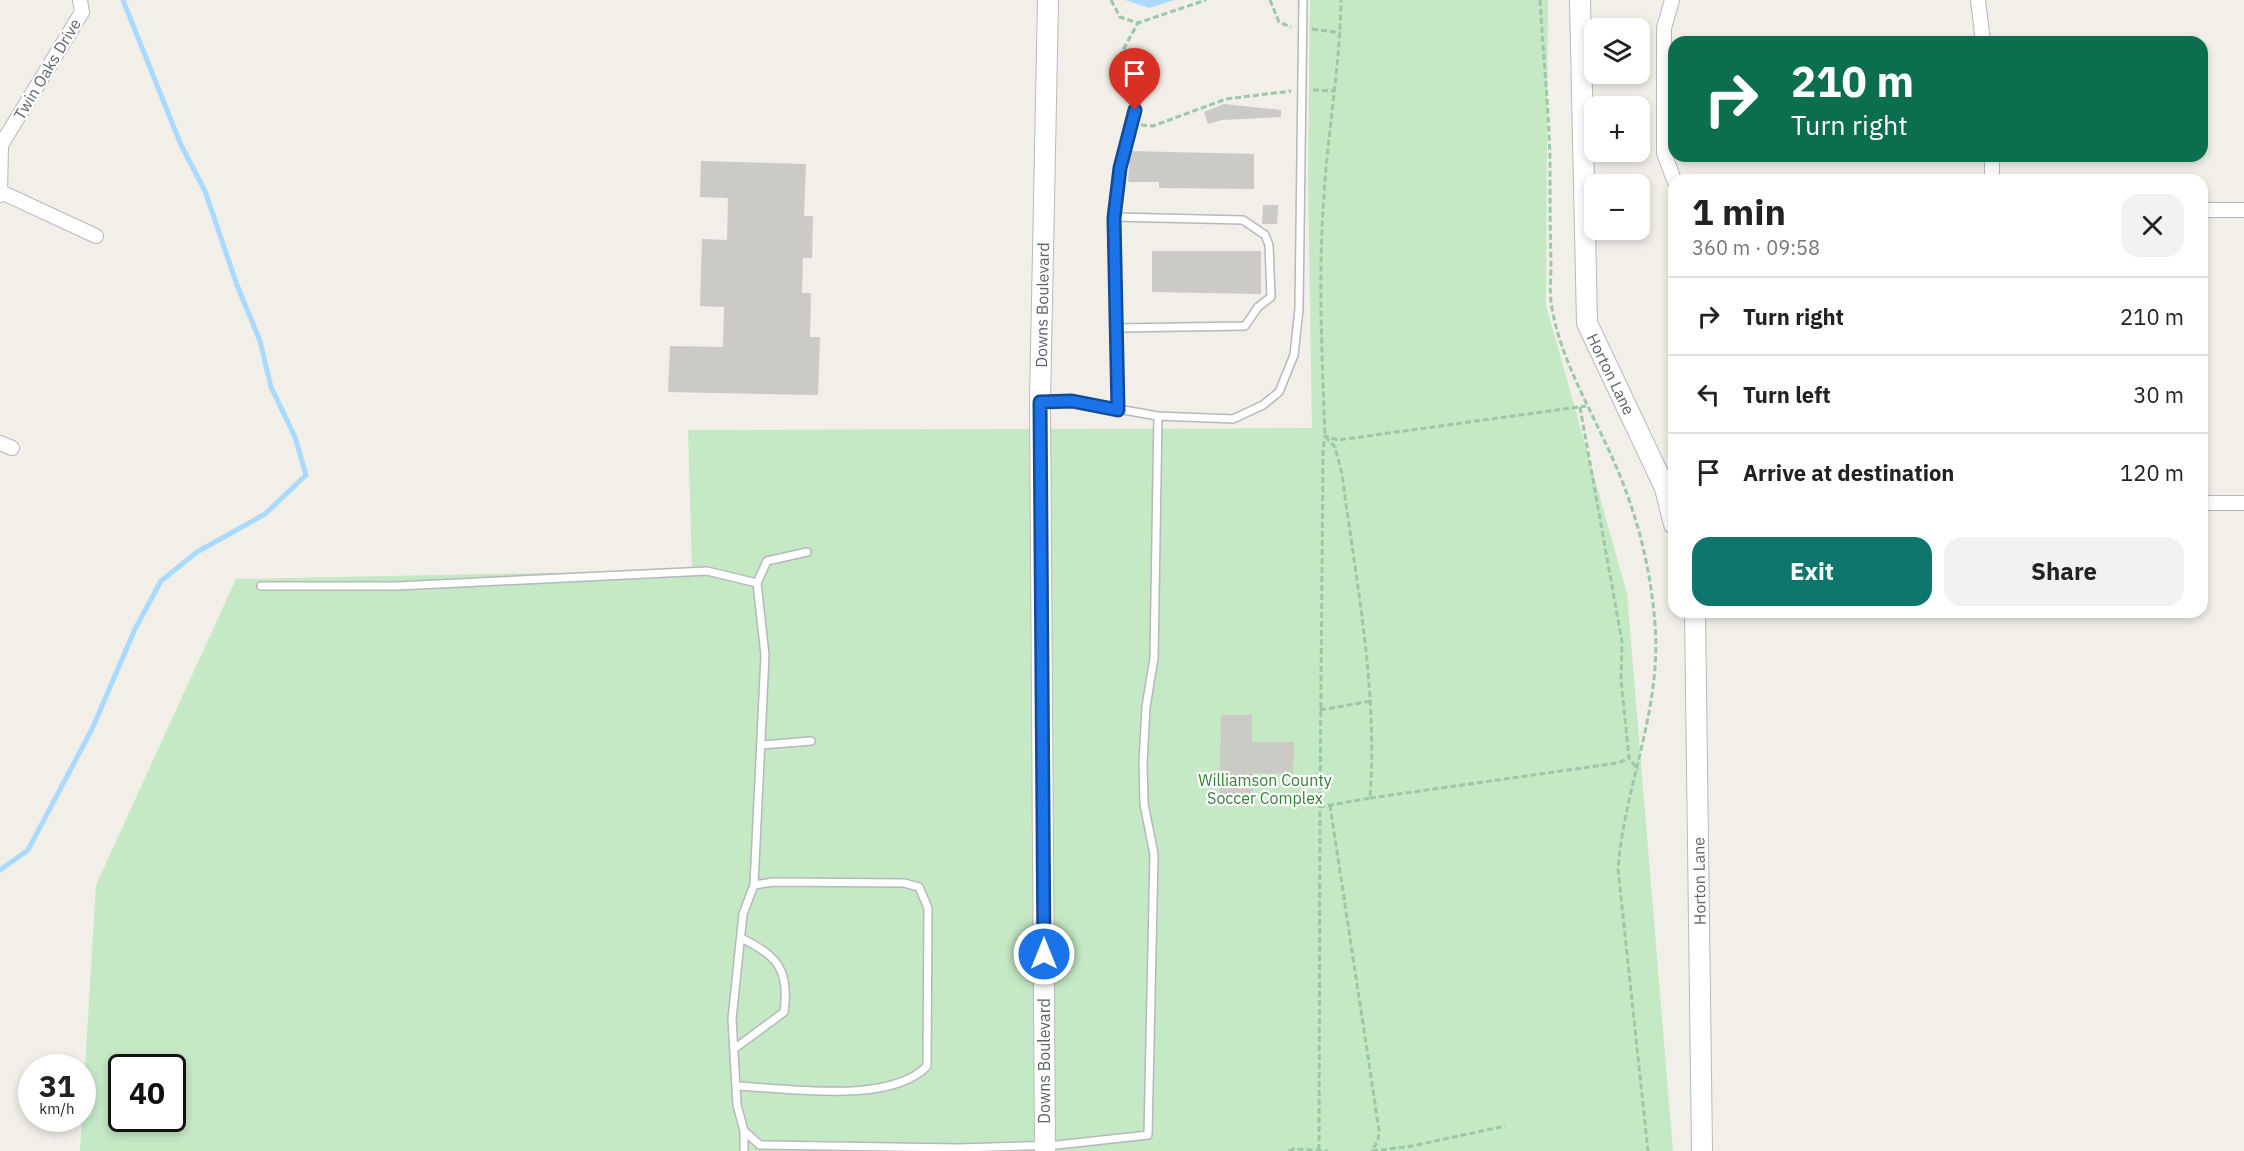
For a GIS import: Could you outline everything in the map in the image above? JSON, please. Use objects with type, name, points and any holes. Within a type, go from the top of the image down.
[{"type":"street","name":"Downs Boulevard","points":[[1045,1148],[1040,402],[1048,0]]},
{"type":"street","name":"Horton Lane","points":[[1581,0],[1587,323],[1665,488],[1668,500]]},
{"type":"street","points":[[1672,0],[1664,28],[1664,153],[1672,174]]},
{"type":"street","points":[[1978,0],[1982,36]]},
{"type":"street","name":"Twin Oaks Drive","points":[[1,193],[0,145],[81,3]]},
{"type":"street","points":[[1,193],[96,236]]},
{"type":"street","points":[[2208,210],[2244,210]]},
{"type":"street","points":[[2208,503],[2244,503]]},
{"type":"street","name":"Horton Lane","points":[[1700,618],[1702,1151]]},
{"type":"lane","points":[[1040,402],[1072,401],[1158,416],[1233,419],[1263,405],[1279,392],[1294,355],[1299,309],[1303,0]]},
{"type":"lane","points":[[1118,410],[1114,218],[1120,168],[1140,88]]},
{"type":"lane","points":[[1114,218],[1243,220],[1265,235],[1269,245],[1271,297],[1258,307],[1245,326],[1118,328]]},
{"type":"lane","points":[[744,1131],[760,1145],[958,1148],[1045,1148],[1148,1136],[1154,854],[1144,804],[1143,763],[1146,707],[1154,658],[1158,416]]},
{"type":"lane","points":[[744,1151],[744,1131],[737,1105],[732,1019],[743,914],[754,885],[765,655],[757,583],[767,561],[807,552]]},
{"type":"lane","points":[[261,586],[397,586],[707,572],[757,583]]},
{"type":"lane","points":[[762,745],[811,741]]},
{"type":"lane","points":[[736,1086],[867,1091],[896,1086],[917,1077],[927,1066],[928,908],[919,887],[904,883],[773,882],[754,885]]},
{"type":"lane","points":[[734,1049],[784,1012],[787,992],[781,968],[765,950],[741,938]]},
{"type":"path","points":[[1111,0],[1120,17],[1138,23],[1206,0]]},
{"type":"path","points":[[1319,1150],[1320,710],[1325,436],[1319,273],[1341,0]]},
{"type":"path","points":[[1540,0],[1550,148],[1551,306],[1561,341],[1586,406],[1626,489],[1649,567],[1656,627],[1654,674],[1646,737],[1619,847],[1617,869],[1648,1151]]},
{"type":"path","points":[[1119,57],[1138,23]]},
{"type":"path","points":[[1311,90],[1335,91]]},
{"type":"path","points":[[1137,125],[1153,126],[1226,99],[1301,91]]},
{"type":"path","points":[[1325,436],[1338,440],[1586,406]]},
{"type":"path","points":[[1580,407],[1622,642],[1621,680],[1629,758],[1638,770]]},
{"type":"path","points":[[1325,436],[1335,447],[1342,474],[1372,702],[1374,751],[1370,798]]},
{"type":"path","points":[[1320,710],[1372,702]]},
{"type":"path","points":[[1320,807],[1618,764],[1629,758]]},
{"type":"path","points":[[1330,805],[1379,1130],[1377,1141],[1370,1151]]},
{"type":"path","points":[[1370,1151],[1412,1146],[1505,1126]]},
{"type":"path","points":[[1289,1151],[1293,1149],[1328,1151]]},
{"type":"green space","name":"Williamson County Soccer Complex","points":[[1310,0],[1548,0],[1546,305],[1627,594],[1673,1151],[80,1151],[81,1132],[96,1132],[96,1054],[86,1054],[96,885],[236,579],[692,570],[688,430],[1312,428],[1308,181]]},
{"type":"water","points":[[1125,0],[1174,0],[1149,8]]},
{"type":"building","points":[[1224,104],[1281,110],[1281,117],[1222,120],[1208,124],[1204,112]]},
{"type":"building","points":[[1130,151],[1254,154],[1254,189],[1159,188],[1159,182],[1128,182]]},
{"type":"building","points":[[701,161],[806,164],[804,216],[813,216],[812,258],[803,258],[802,293],[811,293],[810,337],[820,337],[818,395],[668,392],[670,346],[723,347],[724,307],[700,306],[702,239],[727,240],[728,198],[700,197]]},
{"type":"building","points":[[1263,205],[1278,205],[1277,224],[1262,224]]},
{"type":"building","points":[[1152,251],[1261,251],[1261,294],[1152,292]]},
{"type":"building","points":[[1221,715],[1252,715],[1252,742],[1294,742],[1293,774],[1253,773],[1253,801],[1219,801]]},
{"type":"waterway","points":[[0,870],[28,850],[92,729],[135,629],[161,581],[197,552],[265,514],[306,475],[295,437],[271,387],[260,341],[237,285],[205,191],[181,145],[123,0]]},
{"type":"route","points":[[1044,954],[1040,402],[1072,401],[1118,410],[1114,218],[1120,168],[1135,110]]}]
